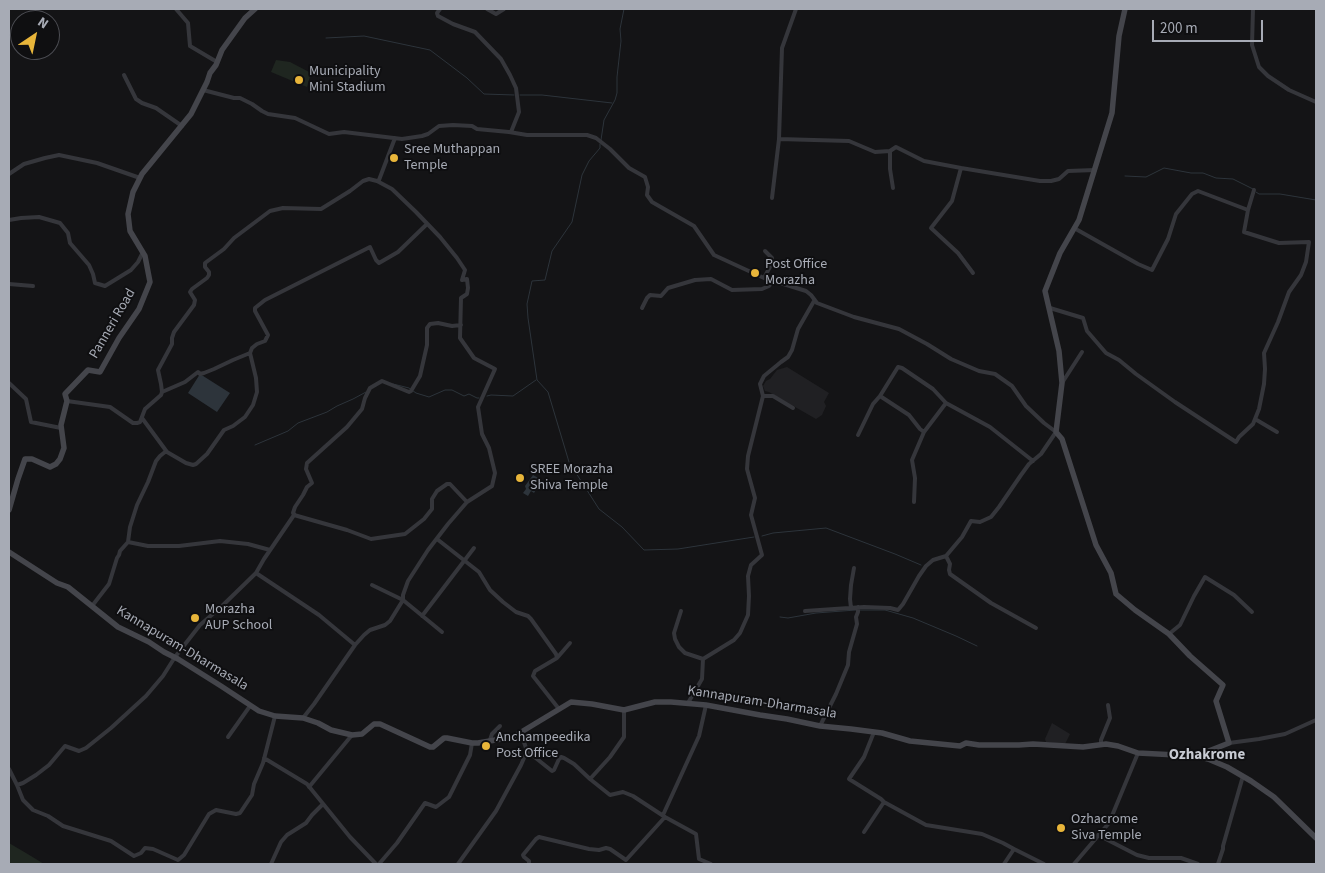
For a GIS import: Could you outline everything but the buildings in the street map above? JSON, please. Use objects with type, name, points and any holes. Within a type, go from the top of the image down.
[{"type":"main road","name":"Panneri Road","points":[[9,510],[25,459],[32,459],[50,467],[60,459],[64,448],[61,428],[62,415],[67,401],[65,396],[67,391],[88,370],[100,372],[119,338],[139,309],[150,282],[146,256],[130,231],[128,214],[132,192],[140,178],[174,133],[191,114],[222,50],[240,24],[255,9]]},
{"type":"main road","points":[[1125,9],[1119,36],[1112,113],[1079,220],[1060,253],[1045,291],[1059,351],[1062,383],[1056,432],[1062,439],[1096,545],[1111,572],[1116,594],[1169,634],[1190,656],[1224,685],[1216,701],[1229,743],[1196,756]]},
{"type":"main road","name":"Kannapuram-Dharmasala","points":[[9,552],[57,583],[68,587],[118,627],[175,657],[259,711],[275,716],[303,718],[331,730],[352,735],[362,734],[374,724],[380,724],[430,747],[444,738],[472,743],[508,739],[571,702],[624,710],[655,702],[706,705],[786,718],[820,726],[874,732],[910,741],[960,746],[966,743],[1019,746],[1034,744],[1083,748],[1106,744],[1138,753],[1196,756],[1208,759],[1243,776],[1274,797],[1316,838]]},
{"type":"street","points":[[176,9],[188,24],[190,46],[217,62]]},
{"type":"street","points":[[440,9],[437,13],[438,16],[475,32],[501,59],[516,88],[519,112],[511,132]]},
{"type":"street","points":[[487,9],[496,14],[504,9]]},
{"type":"street","points":[[772,198],[779,139],[782,48],[796,9]]},
{"type":"street","points":[[1253,9],[1252,45],[1259,67],[1268,76],[1284,86],[1316,102]]},
{"type":"street","points":[[124,75],[136,99],[156,108],[182,126]]},
{"type":"street","points":[[203,90],[240,98],[268,114],[294,118],[328,134],[344,132],[395,138],[422,136],[439,126],[453,125],[472,126],[477,129],[527,135],[587,135],[596,138],[630,168],[645,177],[648,187],[647,195],[652,202],[694,226],[714,255],[764,278],[806,291],[814,301],[854,317],[900,329],[951,359],[979,371],[995,374],[1012,386],[1026,406],[1056,432],[1041,454],[1033,460],[1021,475],[999,508],[990,517],[980,522],[971,522],[962,537],[946,556],[933,560],[926,566],[898,610],[890,608],[858,610],[851,608],[805,611]]},
{"type":"street","points":[[377,181],[395,138]]},
{"type":"street","points":[[779,139],[849,141],[875,152],[890,151],[896,147],[924,160],[1040,181],[1059,179],[1068,171],[1095,170]]},
{"type":"street","points":[[890,151],[893,188]]},
{"type":"street","points":[[9,174],[24,164],[60,155],[97,163],[140,178]]},
{"type":"street","points":[[961,168],[952,201],[932,228],[958,253],[973,273]]},
{"type":"street","points":[[162,392],[158,370],[172,344],[174,332],[194,305],[195,300],[190,292],[209,275],[205,263],[270,211],[283,208],[321,209],[363,181],[369,179],[377,181],[392,189],[427,224],[465,270],[462,280],[467,279],[468,288],[467,294],[461,298],[460,338],[474,358],[495,369],[478,407],[482,434],[489,448],[495,473],[492,486],[467,502],[428,550],[408,581],[403,600],[390,621],[385,625],[370,630],[355,645],[303,718]]},
{"type":"street","points":[[1050,308],[1083,318],[1087,331],[1106,353],[1119,360],[1175,402],[1236,442],[1239,436],[1253,424],[1259,409],[1264,384],[1264,353],[1289,292],[1301,275],[1306,262],[1309,242],[1279,243],[1244,232],[1254,190]]},
{"type":"street","points":[[1074,228],[1152,270],[1168,239],[1176,214],[1192,194],[1198,191],[1248,210]]},
{"type":"street","points":[[9,220],[39,217],[60,224],[68,233],[70,243],[89,265],[95,283],[105,286],[131,270],[143,252]]},
{"type":"street","points":[[142,418],[167,452],[186,463],[196,464],[207,454],[220,433],[246,417],[253,405],[257,392],[250,353],[252,348],[268,338],[255,308],[265,300],[370,246],[379,263],[398,252],[427,224]]},
{"type":"street","points":[[764,278],[772,263],[772,258],[765,251]]},
{"type":"street","points":[[642,308],[650,295],[661,296],[668,288],[695,280],[712,279],[732,290],[762,288],[769,286],[774,281]]},
{"type":"street","points":[[9,284],[33,286]]},
{"type":"street","points":[[703,659],[734,640],[740,633],[748,616],[748,576],[751,565],[762,555],[751,515],[755,498],[747,469],[748,456],[763,396],[760,384],[764,376],[788,357],[798,329],[814,301]]},
{"type":"street","points":[[17,785],[36,775],[49,765],[65,746],[79,751],[86,748],[146,696],[200,625],[256,573],[295,515],[293,513],[295,507],[307,487],[312,483],[306,469],[307,464],[347,427],[362,409],[370,388],[382,382],[409,392],[412,390],[420,376],[427,345],[427,328],[430,324],[461,325]]},
{"type":"street","points":[[1062,383],[1082,352]]},
{"type":"street","points":[[67,401],[110,407],[132,423],[137,423],[140,422],[145,409],[162,392],[185,382],[198,372],[200,374],[204,373],[250,353]]},
{"type":"street","points":[[858,434],[873,404],[898,367],[933,389],[946,403],[990,427],[1033,460]]},
{"type":"street","points":[[9,383],[26,399],[31,422],[61,428]]},
{"type":"street","points":[[763,396],[773,396],[793,408]]},
{"type":"street","points":[[880,396],[910,415],[924,432]]},
{"type":"street","points":[[914,502],[915,478],[912,460],[924,432],[946,403]]},
{"type":"street","points":[[1255,419],[1277,432]]},
{"type":"street","points":[[92,606],[109,584],[116,558],[119,556],[123,546],[128,542],[130,527],[137,504],[156,461],[164,452],[167,452]]},
{"type":"street","points":[[295,515],[371,539],[405,534],[432,510],[432,499],[437,491],[447,484],[450,484],[467,502]]},
{"type":"street","points":[[437,539],[479,572],[496,596],[516,612],[528,616],[557,658]]},
{"type":"street","points":[[128,542],[148,546],[179,546],[220,541],[248,544],[270,550]]},
{"type":"street","points":[[422,616],[474,548]]},
{"type":"street","points":[[946,556],[950,564],[950,574],[991,603],[1036,628]]},
{"type":"street","points":[[851,608],[851,585],[854,568]]},
{"type":"street","points":[[256,573],[319,615],[355,645]]},
{"type":"street","points":[[1169,634],[1180,624],[1205,577],[1234,595],[1252,612]]},
{"type":"street","points":[[372,585],[403,600],[442,632]]},
{"type":"street","points":[[681,610],[674,633],[675,640],[686,653],[703,659]]},
{"type":"street","points":[[820,726],[848,665],[849,652],[857,624],[858,610]]},
{"type":"street","points":[[559,709],[533,676],[535,671],[557,658],[570,643]]},
{"type":"street","points":[[688,703],[702,679],[703,659]]},
{"type":"street","points":[[1101,745],[1101,740],[1110,718],[1108,704]]},
{"type":"street","points":[[622,864],[664,816],[699,736],[706,705]]},
{"type":"street","points":[[228,737],[250,706]]},
{"type":"street","points":[[590,779],[610,758],[624,737],[624,710]]},
{"type":"street","points":[[9,770],[23,800],[32,810],[48,816],[63,826],[111,841],[134,856],[141,853],[145,848],[153,849],[176,862],[184,855],[209,814],[216,810],[240,813],[252,794],[275,716]]},
{"type":"street","points":[[1229,743],[1285,734],[1316,720]]},
{"type":"street","points":[[490,740],[492,734],[500,726]]},
{"type":"street","points":[[874,732],[864,757],[849,779],[884,802],[926,825],[982,834],[1044,864]]},
{"type":"street","points":[[458,864],[496,811],[521,765],[526,751],[523,739],[519,734]]},
{"type":"street","points":[[309,787],[352,735]]},
{"type":"street","points":[[264,758],[307,784],[350,837],[377,864],[397,843],[425,803],[436,807],[449,797],[470,755],[472,743]]},
{"type":"street","points":[[526,751],[552,771],[559,759],[561,757],[564,758],[574,764],[610,795],[623,792],[633,796],[696,834],[699,859],[695,864]]},
{"type":"street","points":[[1074,864],[1109,823],[1138,753]]},
{"type":"street","points":[[1218,864],[1243,776]]},
{"type":"street","points":[[864,832],[884,802]]},
{"type":"street","points":[[271,864],[281,842],[287,835],[306,823],[323,804]]},
{"type":"street","points":[[1098,836],[1137,855],[1149,858],[1181,858],[1198,864]]},
{"type":"street","points":[[529,864],[529,861],[523,855],[536,838],[540,837],[589,849],[610,849],[626,860]]},
{"type":"street","points":[[1004,864],[1014,849]]},
{"type":"street","points":[[699,859],[712,864]]},
{"type":"shaded area","name":"Municipality Mini Stadium","points":[[276,60],[290,62],[311,73],[307,87],[271,72]]},
{"type":"shaded area","points":[[787,367],[829,393],[824,402],[826,406],[822,415],[816,419],[765,391],[763,386],[766,381],[777,370]]},
{"type":"shaded area","points":[[200,374],[230,393],[217,412],[188,393]]},
{"type":"shaded area","points":[[533,475],[542,480],[534,493],[531,491],[528,496],[523,493],[526,489],[525,486]]},
{"type":"shaded area","points":[[1052,723],[1070,734],[1065,744],[1046,742],[1045,739]]},
{"type":"shaded area","points":[[9,843],[31,856],[44,864],[9,864]]},
{"type":"waterway","points":[[601,140],[604,120],[617,93],[621,41],[620,29],[624,9]]},
{"type":"waterway","points":[[326,38],[364,36],[430,50],[467,78],[484,94],[514,95]]},
{"type":"waterway","points":[[520,95],[542,95],[612,103]]},
{"type":"waterway","points":[[600,144],[600,148],[589,161],[582,175],[572,222],[552,251],[545,280],[532,281],[527,304],[537,380],[548,392],[569,462],[599,509],[622,527],[644,550],[678,549],[754,537]]},
{"type":"waterway","points":[[1125,176],[1146,177],[1164,168],[1191,173],[1203,173],[1216,178],[1233,179],[1253,189]]},
{"type":"waterway","points":[[1256,192],[1259,194],[1280,194],[1316,200]]},
{"type":"waterway","points":[[487,396],[513,396],[536,380]]},
{"type":"waterway","points":[[393,384],[409,388],[416,393],[429,397],[445,390],[452,390],[464,396],[469,394],[479,398]]},
{"type":"waterway","points":[[255,445],[288,431],[298,423],[327,412],[366,392]]},
{"type":"waterway","points":[[762,536],[773,533],[826,528],[921,565]]},
{"type":"waterway","points":[[780,617],[788,618],[816,613],[856,610]]},
{"type":"waterway","points":[[860,610],[885,610],[913,618],[977,646]]},
{"type":"place","name":"Municipality Mini Stadium","points":[[299,80]]},
{"type":"place","name":"Sree Muthappan Temple","points":[[394,158]]},
{"type":"place","name":"Post Office Morazha","points":[[755,273]]},
{"type":"place","name":"SREE Morazha Shiva Temple","points":[[520,478]]},
{"type":"place","name":"Morazha AUP School","points":[[195,618]]},
{"type":"place","name":"Anchampeedika Post Office","points":[[486,746]]},
{"type":"place","name":"Ozhacrome Siva Temple","points":[[1061,828]]},
{"type":"district","name":"Ozhakrome","points":[[1207,756]]}]
